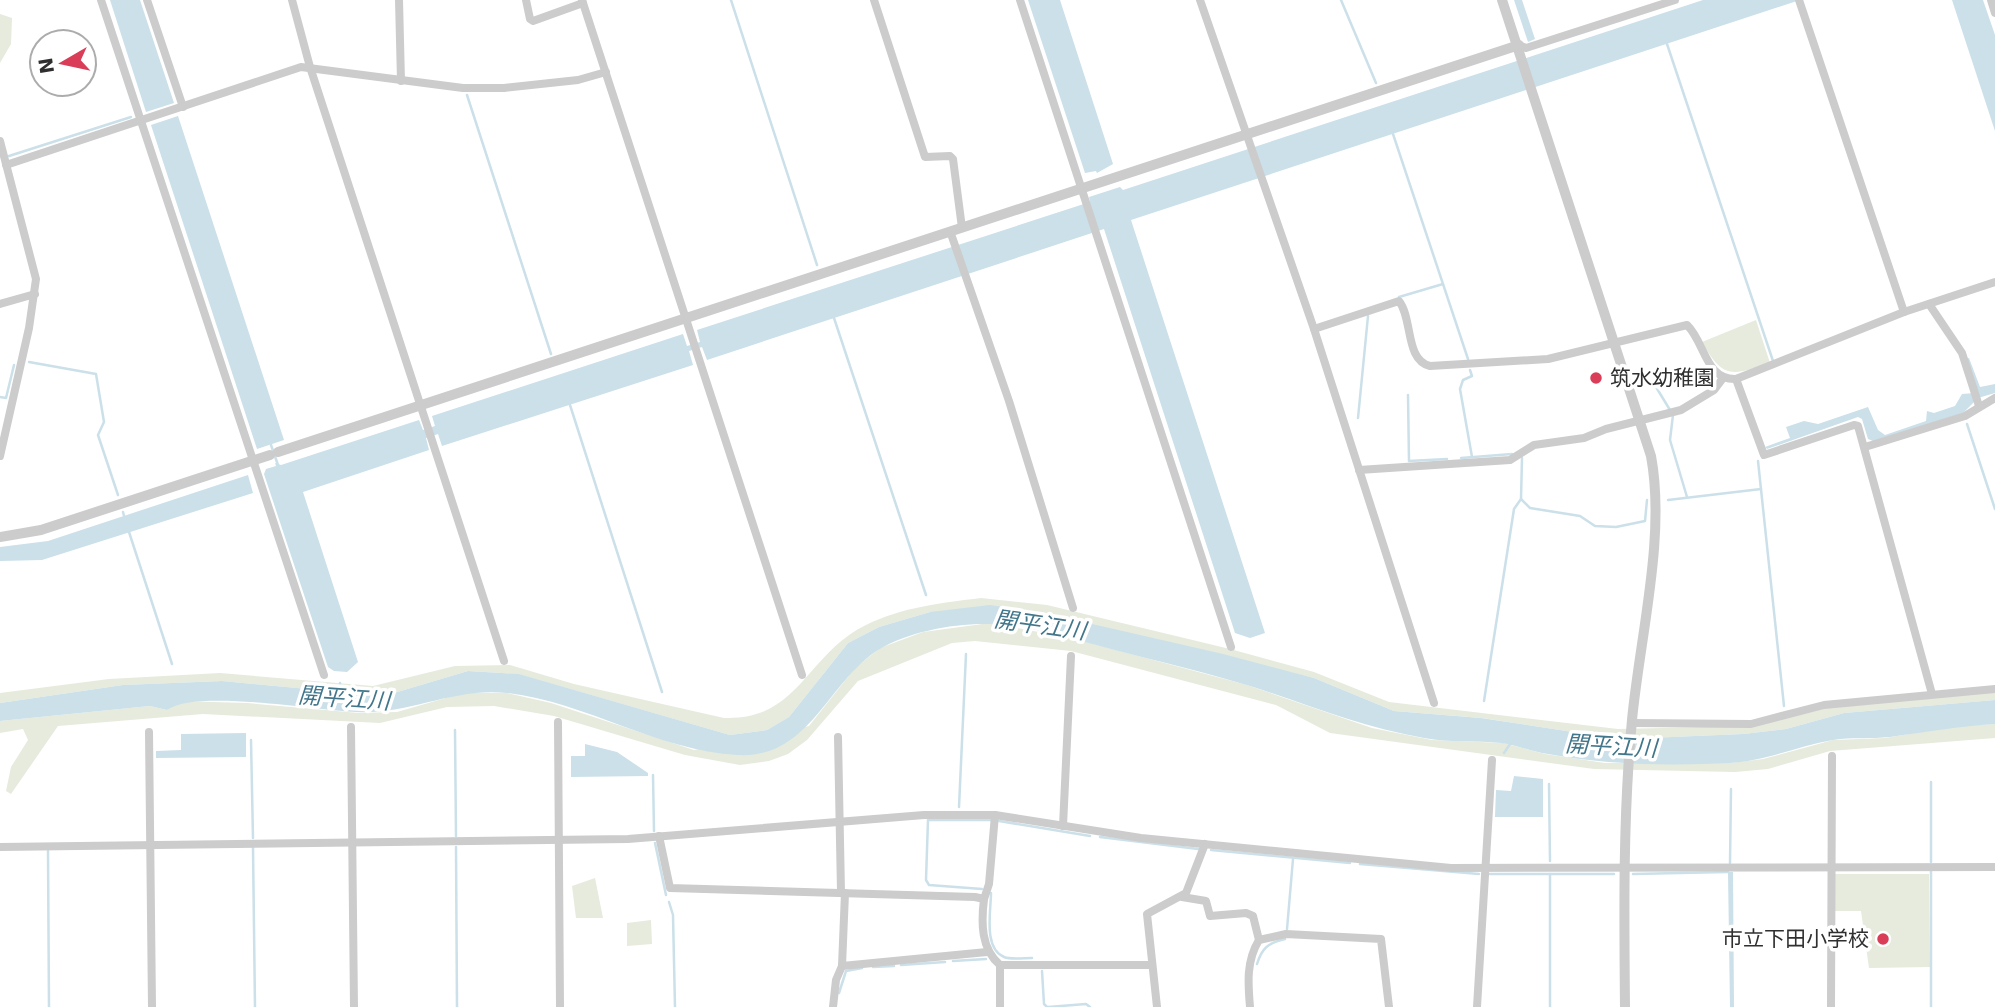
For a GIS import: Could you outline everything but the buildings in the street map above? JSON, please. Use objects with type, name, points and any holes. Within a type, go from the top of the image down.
[{"type":"street","points":[[101,0],[324,675]]},
{"type":"street","points":[[147,0],[183,107]]},
{"type":"street","points":[[292,0],[310,67],[423,405],[504,661]]},
{"type":"street","points":[[399,0],[401,81]]},
{"type":"street","points":[[526,0],[530,19],[533,21],[582,1],[802,675]]},
{"type":"street","points":[[874,0],[925,157],[950,156],[953,159],[956,230],[954,243],[1009,401],[1073,608]]},
{"type":"street","points":[[1020,0],[1231,647]]},
{"type":"street","points":[[1199,0],[1314,329],[1434,703]]},
{"type":"street","points":[[1502,0],[1519,45],[1651,456],[1658,508],[1631,725],[1624,868],[1625,1007]]},
{"type":"street","points":[[0,537],[41,530],[1519,45],[1526,48],[1675,0]]},
{"type":"street","points":[[1991,0],[1995,13]]},
{"type":"street","points":[[1800,1],[1904,312]]},
{"type":"street","points":[[6,165],[301,67],[463,88],[504,88],[578,80],[606,72]]},
{"type":"street","points":[[0,141],[33,260],[35,294],[0,456]]},
{"type":"street","points":[[1314,329],[1399,301],[1409,321],[1416,358],[1420,363],[1430,366],[1533,361],[1687,325],[1713,369],[1723,378],[1736,379],[1904,312],[1995,282]]},
{"type":"street","points":[[0,304],[35,294]]},
{"type":"street","points":[[1928,304],[1962,353],[1978,404]]},
{"type":"street","points":[[1359,470],[1507,461],[1534,445],[1584,438],[1681,410],[1714,390],[1723,378]]},
{"type":"street","points":[[1736,379],[1763,454],[1856,424],[1866,447],[1932,694]]},
{"type":"street","points":[[1866,447],[1965,416],[1978,404],[1995,398]]},
{"type":"street","points":[[1063,826],[1071,656]]},
{"type":"street","points":[[1631,725],[1751,724],[1824,705],[1995,689]]},
{"type":"street","points":[[558,723],[560,1007]]},
{"type":"street","points":[[351,727],[354,1007]]},
{"type":"street","points":[[149,732],[152,1007]]},
{"type":"street","points":[[833,1007],[836,980],[842,966],[843,893],[838,737]]},
{"type":"street","points":[[1831,1007],[1832,756]]},
{"type":"street","points":[[1477,1007],[1492,760]]},
{"type":"street","points":[[0,847],[558,840],[659,836],[923,815],[995,815],[1205,844],[1484,869],[1995,867]]},
{"type":"street","points":[[995,815],[983,924],[987,952],[1000,965],[1152,965]]},
{"type":"street","points":[[659,836],[670,888],[940,895],[984,899]]},
{"type":"street","points":[[1182,897],[1205,844]]},
{"type":"street","points":[[1157,1007],[1147,914],[1165,902],[1182,897],[1206,901],[1210,916],[1246,913],[1253,916],[1259,940],[1249,967],[1250,1007]]},
{"type":"street","points":[[1259,940],[1286,934],[1381,939],[1389,1007]]},
{"type":"street","points":[[842,966],[987,952]]},
{"type":"street","points":[[1000,965],[1000,1007]]},
{"type":"shaded area","points":[[0,14],[12,18],[11,44],[0,63]]},
{"type":"shaded area","points":[[1756,320],[1770,363],[1737,372],[1722,368],[1702,342]]},
{"type":"shaded area","points":[[981,598],[1047,605],[1230,649],[1314,672],[1389,702],[1618,729],[1753,726],[1831,707],[1995,692],[1995,700],[1844,713],[1786,729],[1743,734],[1648,738],[1586,734],[1482,718],[1394,711],[1314,678],[1044,613],[930,612],[879,627],[848,643],[789,717],[767,730],[730,735],[518,674],[468,671],[394,693],[340,692],[222,681],[123,685],[0,703],[0,693],[109,679],[220,673],[373,686],[455,666],[510,665],[574,684],[724,718],[749,716],[769,709],[786,698],[829,652],[866,625],[908,610]]},
{"type":"shaded area","points":[[990,623],[1071,638],[1247,685],[1372,728],[1432,740],[1503,743],[1545,754],[1605,763],[1731,763],[1763,759],[1833,740],[1885,738],[1957,726],[1995,724],[1995,738],[1830,751],[1768,769],[1735,772],[1594,769],[1330,733],[1276,705],[1071,651],[975,641],[952,643],[858,681],[807,740],[788,754],[769,761],[740,765],[685,755],[554,716],[494,706],[447,707],[380,723],[203,714],[58,726],[11,794],[6,791],[11,767],[28,740],[23,729],[0,733],[0,721],[150,706],[167,710],[178,701],[247,703],[359,713],[397,712],[463,693],[507,693],[551,703],[694,750],[809,726],[855,668],[880,648],[923,632]]},
{"type":"shaded area","points":[[1835,874],[1929,874],[1930,967],[1869,968],[1861,911],[1835,911]]},
{"type":"shaded area","points":[[595,878],[603,918],[576,918],[572,886]]},
{"type":"shaded area","points":[[651,920],[652,944],[627,946],[627,923]]},
{"type":"water","points":[[110,0],[140,0],[174,103],[146,112]]},
{"type":"water","points":[[1028,0],[1060,0],[1113,164],[1097,173],[1085,173]]},
{"type":"water","points":[[1514,0],[1522,0],[1535,39],[1528,42]]},
{"type":"water","points":[[1703,0],[1800,0],[1131,220],[1265,633],[1250,638],[1235,633],[1104,229],[707,360],[702,347],[689,351],[693,365],[442,446],[438,434],[426,438],[429,450],[303,492],[358,662],[347,672],[334,671],[328,667],[264,474],[266,469],[276,466],[275,463],[281,465],[419,420],[423,430],[435,426],[432,416],[683,334],[687,346],[700,342],[697,330],[1090,202],[1089,197],[1120,187],[1123,190]]},
{"type":"water","points":[[1952,0],[1983,0],[1995,35],[1995,131]]},
{"type":"water","points":[[178,116],[284,440],[257,449],[151,125]]},
{"type":"water","points":[[1969,358],[1980,387],[1995,384],[1995,393],[1978,398],[1963,413],[1873,441],[1868,439],[1862,419],[1858,417],[1767,449],[1765,447],[1790,438],[1786,427],[1804,421],[1818,424],[1868,407],[1878,430],[1885,435],[1926,421],[1927,411],[1934,413],[1955,406],[1962,394],[1975,393],[1966,359]]},
{"type":"water","points":[[248,475],[253,493],[42,560],[0,561],[0,547],[48,541]]},
{"type":"water","name":"開平江川","points":[[990,605],[1044,613],[1223,654],[1314,678],[1394,711],[1481,718],[1586,734],[1648,738],[1743,734],[1786,729],[1844,713],[1995,700],[1995,724],[1890,737],[1833,740],[1730,763],[1662,764],[1593,760],[1542,753],[1501,743],[1443,740],[1402,734],[1198,671],[1050,633],[1018,626],[989,624],[931,630],[903,638],[878,650],[860,664],[800,732],[783,745],[762,753],[738,755],[708,752],[650,736],[536,698],[487,692],[375,712],[257,702],[203,701],[181,704],[167,710],[150,706],[0,721],[0,703],[123,685],[222,681],[340,692],[394,693],[468,671],[519,674],[730,735],[767,730],[789,717],[848,643],[879,627],[930,612]]},
{"type":"water","points":[[246,733],[246,757],[156,758],[156,751],[181,750],[181,734]]},
{"type":"water","points":[[585,744],[617,752],[648,773],[648,776],[571,777],[571,756],[585,756]]},
{"type":"water","points":[[1514,776],[1543,779],[1543,817],[1495,817],[1496,790],[1511,791]]},
{"type":"water","points":[[1728,872],[1733,872],[1734,1007],[1730,1007]]},
{"type":"waterway","points":[[731,0],[817,265]]},
{"type":"waterway","points":[[1341,0],[1376,83]]},
{"type":"waterway","points":[[1667,44],[1773,361]]},
{"type":"waterway","points":[[467,95],[551,354]]},
{"type":"waterway","points":[[9,156],[131,117]]},
{"type":"waterway","points":[[1393,134],[1468,359]]},
{"type":"waterway","points":[[1399,297],[1443,284]]},
{"type":"waterway","points":[[1358,418],[1368,316]]},
{"type":"waterway","points":[[834,318],[926,595]]},
{"type":"waterway","points":[[29,362],[96,374],[104,422],[98,435],[118,495]]},
{"type":"waterway","points":[[0,397],[6,398],[14,365]]},
{"type":"waterway","points":[[1470,370],[1472,376],[1463,380],[1460,389],[1472,457]]},
{"type":"waterway","points":[[1656,387],[1670,410]]},
{"type":"waterway","points":[[1408,395],[1409,461],[1447,459]]},
{"type":"waterway","points":[[570,405],[662,692]]},
{"type":"waterway","points":[[1673,415],[1670,440],[1687,497]]},
{"type":"waterway","points":[[1967,424],[1995,509]]},
{"type":"waterway","points":[[271,445],[278,465]]},
{"type":"waterway","points":[[1461,458],[1512,454]]},
{"type":"waterway","points":[[1522,458],[1521,499],[1530,508],[1580,516],[1595,526],[1616,527],[1645,521],[1647,500]]},
{"type":"waterway","points":[[1758,461],[1784,706]]},
{"type":"waterway","points":[[1668,500],[1761,489]]},
{"type":"waterway","points":[[1484,701],[1514,509],[1521,499]]},
{"type":"waterway","points":[[123,512],[124,516]]},
{"type":"waterway","points":[[129,532],[172,664]]},
{"type":"waterway","points":[[959,807],[966,654]]},
{"type":"waterway","name":"開平江川","points":[[340,683],[340,694]]},
{"type":"waterway","points":[[455,730],[456,836]]},
{"type":"waterway","points":[[251,740],[253,838]]},
{"type":"waterway","points":[[1504,753],[1510,744]]},
{"type":"waterway","points":[[653,775],[654,831]]},
{"type":"waterway","points":[[1931,782],[1931,862]]},
{"type":"waterway","points":[[1549,784],[1550,861]]},
{"type":"waterway","points":[[1730,863],[1731,789]]},
{"type":"waterway","points":[[982,889],[929,885],[926,880],[928,820],[990,820]]},
{"type":"waterway","points":[[999,821],[1090,836]]},
{"type":"waterway","points":[[1100,837],[1198,849]]},
{"type":"waterway","points":[[655,843],[666,895]]},
{"type":"waterway","points":[[456,847],[457,1007]]},
{"type":"waterway","points":[[253,848],[255,1007]]},
{"type":"waterway","points":[[1211,850],[1350,863]]},
{"type":"waterway","points":[[48,851],[49,1007]]},
{"type":"waterway","points":[[1287,929],[1293,859]]},
{"type":"waterway","points":[[1360,864],[1479,874]]},
{"type":"waterway","points":[[1931,871],[1931,1007]]},
{"type":"waterway","points":[[1633,874],[1728,872]]},
{"type":"waterway","points":[[1490,874],[1614,874]]},
{"type":"waterway","points":[[1550,874],[1550,1007]]},
{"type":"waterway","points":[[991,893],[990,928],[993,946],[1004,957],[1032,958]]},
{"type":"waterway","points":[[669,902],[673,915],[675,1007]]},
{"type":"waterway","points":[[1257,964],[1266,947],[1285,939]]},
{"type":"waterway","points":[[953,961],[986,959]]},
{"type":"waterway","points":[[901,965],[945,962]]},
{"type":"waterway","points":[[873,967],[894,966]]},
{"type":"waterway","points":[[839,993],[846,971],[862,968]]},
{"type":"waterway","points":[[1042,971],[1044,1004],[1047,1007]]},
{"type":"waterway","points":[[1048,1007],[1086,1004],[1090,1007]]},
{"type":"place","name":"筑水幼稚園","points":[[1596,378]]},
{"type":"place","name":"市立下田小学校","points":[[1883,939]]}]
